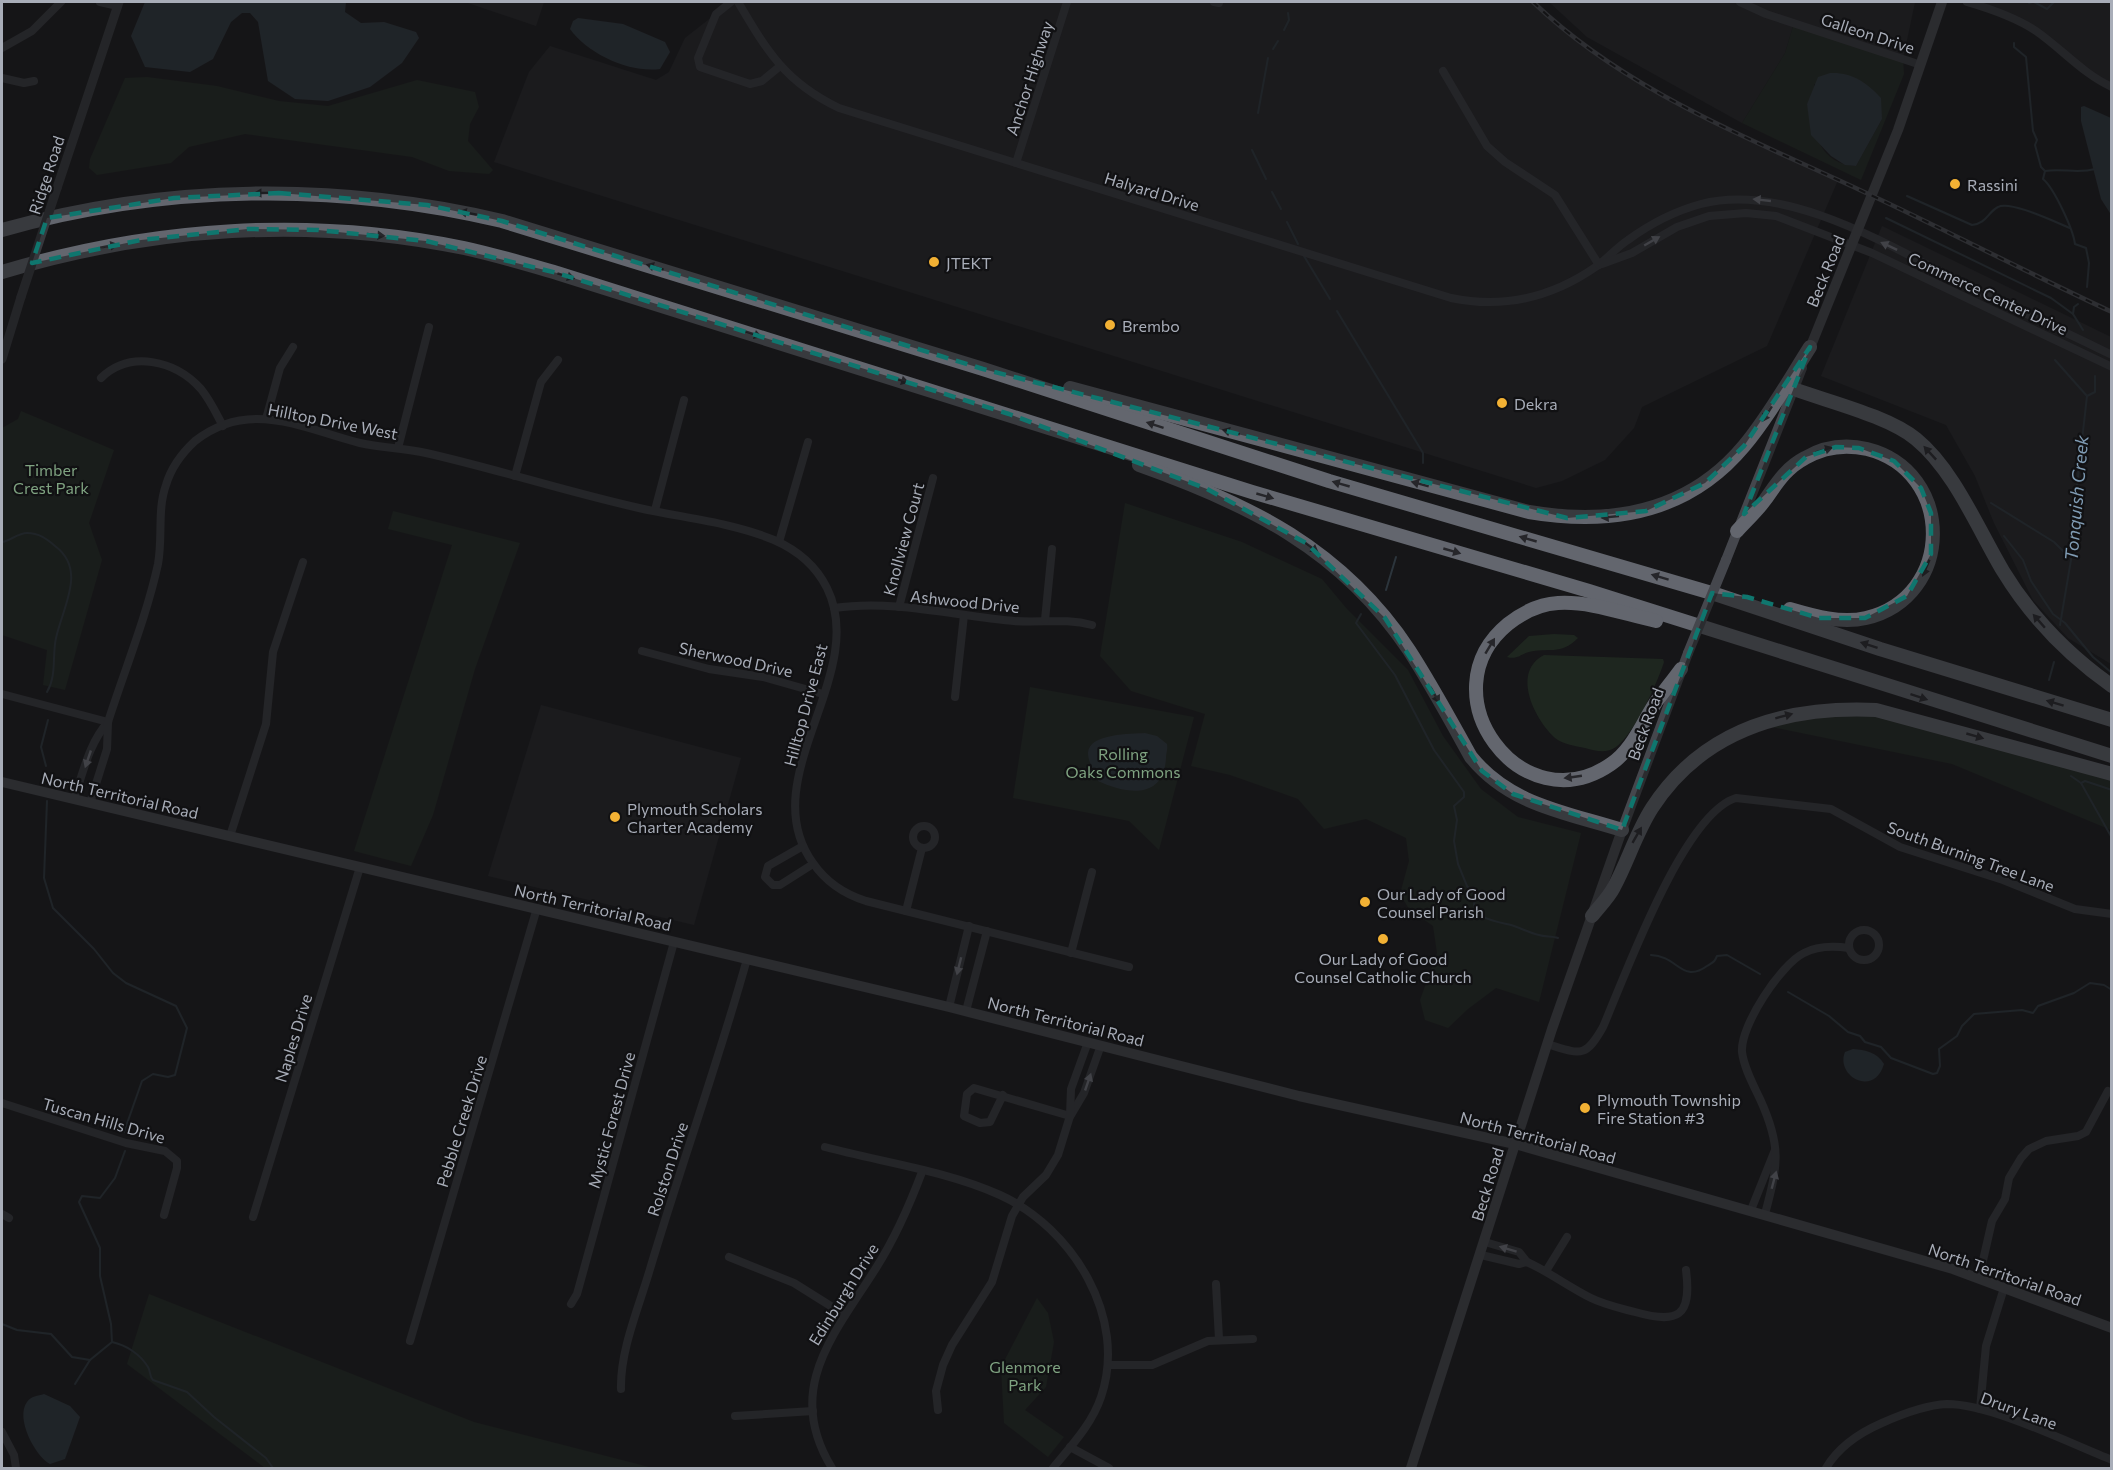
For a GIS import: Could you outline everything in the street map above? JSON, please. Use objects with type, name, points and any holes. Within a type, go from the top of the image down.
[{"type":"highway","points":[[2,230],[90,210],[209,195],[322,194],[427,205],[502,221],[983,369],[1329,481],[1715,594],[1880,649],[2112,720]]},
{"type":"highway","points":[[2,272],[95,248],[180,235],[248,229],[318,230],[417,240],[486,253],[1009,414],[1252,492],[1577,588],[2112,756]]},
{"type":"highway","points":[[983,369],[1063,386],[1529,512],[1567,518],[1611,518],[1646,511],[1676,499],[1705,483],[1726,465],[1764,419],[1810,347]]},
{"type":"highway","points":[[1794,389],[1884,422],[1915,438],[1946,472],[2022,600],[2059,643],[2112,686]]},
{"type":"highway","points":[[1009,414],[1075,443],[1207,489],[1274,522],[1306,543],[1357,587],[1409,649],[1482,771],[1513,794],[1622,830]]},
{"type":"highway","points":[[1715,594],[1747,597],[1819,618],[1865,618],[1893,607],[1913,591],[1929,562],[1934,535],[1927,500],[1913,477],[1887,457],[1851,447],[1821,451],[1797,463],[1776,482],[1764,501],[1737,531]]},
{"type":"highway","points":[[1681,669],[1624,753],[1612,764],[1581,777],[1546,777],[1515,765],[1493,743],[1477,707],[1478,673],[1490,644],[1516,618],[1533,608],[1556,603],[1580,603],[1720,634]]},
{"type":"highway","points":[[1592,916],[1614,888],[1631,844],[1656,803],[1672,783],[1698,759],[1729,738],[1757,724],[1788,714],[1839,708],[1876,710],[2112,774]]},
{"type":"main road","name":"Beck Road","points":[[1411,1468],[1548,1044],[1622,830],[1681,669],[1852,245],[1921,65],[1942,2]]},
{"type":"main road","name":"North Territorial Road","points":[[2,782],[966,1011],[1299,1096],[1515,1144],[1765,1214],[1979,1278],[2112,1328]]},
{"type":"street","points":[[2,48],[32,31],[61,2]]},
{"type":"street","points":[[100,2],[118,4]]},
{"type":"street","points":[[731,2],[716,14],[698,58],[700,67],[750,84],[762,81],[779,67]]},
{"type":"street","name":"Halyard Drive","points":[[738,2],[779,67],[804,88],[839,108],[1463,300],[1496,303],[1528,298],[1561,287],[1599,265],[1632,253],[1677,227],[1709,216],[1755,213],[1796,222],[1852,245]]},
{"type":"street","name":"Anchor Highway","points":[[1016,163],[1067,2]]},
{"type":"street","name":"Galleon Drive","points":[[1740,2],[1766,14],[1921,65]]},
{"type":"street","points":[[1967,2],[2005,14],[2035,30],[2091,76],[2112,87]]},
{"type":"street","name":"Ridge Road","points":[[2,359],[118,4]]},
{"type":"street","points":[[1443,71],[1487,146],[1505,162],[1555,195],[1599,265]]},
{"type":"street","points":[[2,78],[24,83],[34,81]]},
{"type":"street","name":"Halyard Drive","points":[[1599,265],[1628,240],[1655,223],[1702,204],[1734,199],[1759,200],[1801,209],[1857,232]]},
{"type":"street","points":[[1796,222],[1801,209]]},
{"type":"street","name":"Commerce Center Drive","points":[[1857,232],[2112,355]]},
{"type":"street","name":"Commerce Center Drive","points":[[1852,245],[2112,367]]},
{"type":"street","points":[[398,448],[429,327]]},
{"type":"street","points":[[2067,344],[2072,335]]},
{"type":"street","points":[[266,419],[280,368],[293,346]]},
{"type":"street","points":[[515,476],[541,382],[558,360]]},
{"type":"street","points":[[101,378],[110,370],[129,361],[165,365],[180,372],[198,386],[223,426]]},
{"type":"street","points":[[655,510],[684,400]]},
{"type":"street","name":"Hilltop Drive West","points":[[90,803],[107,749],[108,722],[157,568],[161,505],[166,483],[175,464],[204,435],[223,426],[245,420],[266,419],[361,443],[398,448],[619,503]]},
{"type":"street","points":[[779,542],[808,442]]},
{"type":"street","name":"Knollview Court","points":[[899,607],[933,478]]},
{"type":"street","name":"Hilltop Drive East","points":[[619,503],[691,517],[779,542],[798,554],[815,570],[826,587],[834,608],[837,642],[795,799],[796,822],[803,846],[813,864],[830,882],[849,895],[1129,968]]},
{"type":"street","points":[[1045,620],[1052,549]]},
{"type":"street","points":[[230,836],[266,724],[273,652],[303,562]]},
{"type":"street","name":"Ashwood Drive","points":[[834,608],[865,604],[1016,621],[1071,620],[1092,625]]},
{"type":"street","points":[[955,697],[964,615]]},
{"type":"street","name":"Sherwood Drive","points":[[642,651],[709,669],[763,677],[823,694]]},
{"type":"street","points":[[2,694],[108,722]]},
{"type":"street","name":"Hilltop Drive West","points":[[74,799],[92,747],[108,722]]},
{"type":"street","name":"South Burning Tree Lane","points":[[1548,1044],[1577,1053],[1591,1048],[1603,1027],[1673,867],[1715,812],[1736,798],[1831,809],[1907,850],[2003,880],[2075,909],[2112,914]]},
{"type":"street","points":[[803,846],[768,866],[765,871],[768,882],[780,885],[813,864]]},
{"type":"street","points":[[906,911],[922,848]]},
{"type":"street","name":"Naples Drive","points":[[253,1217],[360,867]]},
{"type":"street","points":[[1071,953],[1092,872]]},
{"type":"street","name":"Pebble Creek Drive","points":[[410,1341],[537,908]]},
{"type":"street","points":[[949,1007],[969,926]]},
{"type":"street","points":[[1860,929],[1870,930],[1879,941],[1875,956],[1865,960],[1855,958],[1849,948],[1852,935],[1860,929]]},
{"type":"street","points":[[966,1011],[987,931]]},
{"type":"street","name":"Mystic Forest Drive","points":[[570,1304],[577,1294],[674,942]]},
{"type":"street","points":[[1765,1214],[1777,1170],[1777,1146],[1769,1119],[1744,1060],[1744,1034],[1755,1012],[1792,961],[1806,951],[1818,948],[1849,948]]},
{"type":"street","name":"Rolston Drive","points":[[621,1389],[621,1372],[648,1276],[718,1064],[747,959]]},
{"type":"street","points":[[1070,1116],[1071,1089],[1088,1042]]},
{"type":"street","points":[[938,1410],[936,1391],[943,1365],[952,1345],[992,1282],[1003,1236],[1018,1204],[1052,1167],[1070,1116],[1084,1093],[1101,1045]]},
{"type":"street","points":[[1003,1095],[990,1122],[980,1123],[964,1116],[968,1094],[974,1088],[1003,1095],[1070,1116]]},
{"type":"street","points":[[1979,1278],[1992,1221],[2005,1199],[2009,1178],[2021,1158],[2029,1149],[2046,1141],[2078,1136],[2086,1132],[2108,1091]]},
{"type":"street","name":"Tuscan Hills Drive","points":[[2,1104],[126,1143],[165,1151],[172,1155],[177,1161],[177,1168],[164,1215]]},
{"type":"street","points":[[1751,1210],[1777,1146]]},
{"type":"street","points":[[825,1147],[980,1187],[1018,1204],[1054,1233],[1085,1273],[1103,1317],[1108,1365],[1097,1406],[1053,1468]]},
{"type":"street","name":"Edinburgh Drive","points":[[832,1468],[819,1443],[813,1411],[813,1385],[818,1364],[829,1340],[886,1251],[922,1172]]},
{"type":"street","points":[[1546,1270],[1567,1237]]},
{"type":"street","points":[[1485,1242],[1520,1252],[1527,1262],[1546,1270],[1591,1298],[1661,1319],[1676,1316],[1683,1308],[1689,1294],[1686,1270]]},
{"type":"street","points":[[1481,1255],[1519,1264],[1527,1262]]},
{"type":"street","points":[[729,1257],[794,1283],[845,1315]]},
{"type":"street","points":[[1216,1284],[1219,1339]]},
{"type":"street","points":[[1980,1409],[1986,1346],[2004,1288]]},
{"type":"street","points":[[1108,1365],[1152,1365],[1196,1345],[1219,1339],[1253,1339]]},
{"type":"street","name":"Drury Lane","points":[[1826,1468],[1849,1442],[1867,1430],[1895,1417],[1946,1404],[1980,1409],[2112,1460]]},
{"type":"street","points":[[735,1416],[813,1411]]},
{"type":"street","points":[[2,1432],[14,1455],[16,1468]]},
{"type":"street","points":[[1070,1447],[1109,1468]]},
{"type":"highlighted area","points":[[279,193],[427,205],[502,221],[983,369],[1567,518],[1646,511],[1705,483],[1744,446],[1810,347],[1744,514],[1806,457],[1836,447],[1859,448],[1894,461],[1921,488],[1931,513],[1931,554],[1907,596],[1865,618],[1819,618],[1747,597],[1712,593],[1622,830],[1513,794],[1482,771],[1385,618],[1306,543],[1207,489],[1009,414],[557,273],[426,241],[318,230],[248,229],[141,240],[32,263],[47,218],[174,198]]},
{"type":"shaded area","points":[[145,2],[346,2],[345,12],[361,23],[384,22],[416,32],[419,38],[402,63],[370,87],[328,101],[295,99],[268,81],[258,22],[250,13],[242,13],[231,22],[213,59],[190,72],[145,67],[131,36]]},
{"type":"shaded area","points":[[465,2],[544,2],[536,26]]},
{"type":"shaded area","points":[[731,2],[1533,2],[1556,24],[1601,58],[1655,92],[1762,146],[1838,180],[1767,346],[1642,407],[1634,428],[1605,460],[1562,481],[1536,488],[494,162],[529,72],[550,46],[656,80],[669,72],[685,38]]},
{"type":"shaded area","points":[[1549,2],[1915,2],[1903,59],[1794,23],[1785,53],[1742,123],[1587,37]]},
{"type":"shaded area","points":[[1967,2],[2111,2],[2111,87],[2035,30]]},
{"type":"shaded area","points":[[578,18],[623,24],[665,42],[670,52],[660,69],[623,65],[598,54],[578,38],[570,29],[573,21]]},
{"type":"shaded area","points":[[1830,73],[1852,76],[1870,87],[1881,98],[1882,119],[1856,166],[1845,165],[1831,156],[1811,135],[1807,104],[1818,77]]},
{"type":"shaded area","points":[[2084,106],[2111,118],[2110,213],[2101,199],[2081,121],[2081,107]]},
{"type":"shaded area","points":[[1882,226],[2111,337],[2111,664],[2068,638],[2033,600],[1994,523],[1975,476],[1946,425],[1821,376]]},
{"type":"shaded area","name":"Plymouth Scholars Charter Academy","points":[[541,705],[741,758],[694,925],[488,876]]},
{"type":"shaded area","points":[[1145,733],[1157,736],[1167,744],[1164,771],[1159,781],[1152,787],[1132,791],[1098,781],[1088,756],[1090,746],[1103,738],[1121,734]]},
{"type":"shaded area","points":[[1853,1049],[1874,1054],[1884,1064],[1879,1074],[1872,1080],[1857,1080],[1845,1069],[1843,1061],[1845,1052]]},
{"type":"shaded area","points":[[44,1394],[70,1406],[80,1417],[65,1459],[50,1464],[44,1460],[33,1445],[23,1417],[27,1402],[35,1396]]},
{"type":"green space","points":[[1794,23],[1903,59],[1904,74],[1861,180],[1742,123],[1785,53]],"holes":[[[1814,84],[1882,119],[1856,166],[1844,164],[1834,160],[1821,145],[1816,136],[1807,104],[1814,94]]]},
{"type":"green space","points":[[147,77],[217,86],[279,101],[328,106],[417,80],[475,92],[479,107],[470,124],[468,141],[493,170],[489,174],[449,171],[412,157],[245,134],[189,147],[171,163],[97,175],[89,168],[90,159],[125,78]]},
{"type":"green space","name":"Timber Crest Park","points":[[21,411],[114,450],[89,523],[102,560],[65,690],[43,685],[47,650],[2,635],[2,428],[18,419]]},
{"type":"green space","points":[[1125,503],[1242,542],[1322,579],[1347,609],[1408,670],[1443,736],[1481,789],[1518,817],[1581,833],[1539,1002],[1496,988],[1448,1028],[1425,1020],[1420,1000],[1437,953],[1433,926],[1409,909],[1400,894],[1409,861],[1406,838],[1366,819],[1324,829],[1298,799],[1230,775],[1191,766],[1205,714],[1131,691],[1100,656]]},
{"type":"green space","points":[[393,511],[520,543],[475,669],[433,815],[411,866],[354,851],[452,545],[388,529]]},
{"type":"green space","points":[[1574,635],[1578,638],[1572,644],[1560,649],[1507,657],[1529,636]]},
{"type":"green space","points":[[1544,655],[1663,659],[1664,662],[1650,695],[1623,741],[1608,751],[1601,751],[1558,740],[1547,730],[1540,719],[1529,696],[1527,684],[1529,672],[1534,663]]},
{"type":"green space","name":"Rolling Oaks Commons","points":[[1030,687],[1194,717],[1159,850],[1129,821],[1013,798]]},
{"type":"green space","points":[[1876,710],[2111,778],[2111,830],[1952,764],[1757,724]]},
{"type":"green space","points":[[149,1294],[474,1422],[653,1468],[265,1468],[127,1364]]},
{"type":"green space","name":"Glenmore Park","points":[[1037,1298],[1048,1313],[1054,1342],[1046,1387],[1025,1410],[1064,1437],[1048,1457],[1004,1423],[1001,1367]]},
{"type":"waterway","points":[[2034,2],[2047,9],[2054,2]]},
{"type":"waterway","points":[[1284,30],[1289,20],[1288,13]]},
{"type":"waterway","points":[[1273,49],[1278,41]]},
{"type":"waterway","name":"Tonquish Creek","points":[[2014,43],[2014,47],[2026,57],[2033,131],[2037,140],[2035,145],[2041,167],[2045,171]]},
{"type":"waterway","points":[[1258,113],[1268,58]]},
{"type":"waterway","points":[[1252,150],[1266,179]]},
{"type":"waterway","points":[[2045,171],[2095,169]]},
{"type":"waterway","name":"Tonquish Creek","points":[[2045,171],[2043,179],[2062,209],[2075,244],[2086,248],[2089,263],[2087,287]]},
{"type":"waterway","points":[[1272,192],[1281,209]]},
{"type":"waterway","points":[[1907,196],[1972,225],[1984,220],[1994,209],[2004,206],[2023,209],[2070,228]]},
{"type":"waterway","points":[[1886,218],[2051,298],[2073,314],[2083,330]]},
{"type":"waterway","points":[[1287,222],[1298,244]]},
{"type":"waterway","points":[[1304,256],[1330,299]]},
{"type":"waterway","name":"Tonquish Creek","points":[[2073,314],[2074,307],[2078,304]]},
{"type":"waterway","points":[[1337,311],[1423,453],[1423,463]]},
{"type":"waterway","points":[[2055,360],[2087,396]]},
{"type":"waterway","name":"Tonquish Creek","points":[[2087,396],[2095,392],[2095,376]]},
{"type":"waterway","name":"Tonquish Creek","points":[[2060,625],[2074,542],[2072,529],[2087,396]]},
{"type":"waterway","points":[[1991,503],[2054,542],[2069,557]]},
{"type":"waterway","points":[[2,542],[24,533],[39,535],[52,543],[65,556],[70,566],[70,589],[56,638],[53,672],[47,692]]},
{"type":"waterway","points":[[2004,536],[2023,560],[2031,581],[2053,614],[2065,623],[2093,657],[2112,673]]},
{"type":"waterway","points":[[1386,590],[1396,557]]},
{"type":"waterway","points":[[1361,614],[1356,623],[1395,675],[1434,750],[1464,792],[1464,797],[1454,806],[1457,820],[1454,841],[1458,864],[1467,886],[1476,897],[1475,910],[1485,918],[1535,934],[1558,938]]},
{"type":"waterway","name":"Tonquish Creek","points":[[2049,680],[2054,662]]},
{"type":"waterway","points":[[46,766],[41,747],[48,720]]},
{"type":"waterway","name":"Tonquish Creek","points":[[2071,776],[2081,783],[2112,838]]},
{"type":"waterway","points":[[2081,783],[2085,781],[2112,790]]},
{"type":"waterway","points":[[47,801],[44,878],[53,908],[94,949],[113,973],[126,983],[176,1006],[187,1028],[175,1075],[168,1077],[153,1074],[142,1081],[124,1132]]},
{"type":"waterway","points":[[1651,955],[1660,956],[1685,971],[1691,972],[1699,971],[1712,963],[1717,956],[1727,955],[1760,974]]},
{"type":"waterway","points":[[1788,992],[1829,1016],[1848,1032],[1860,1036],[1865,1042],[1881,1047],[1891,1058],[1933,1074],[1937,1073],[1940,1066],[1939,1049],[1957,1036],[1962,1026],[1974,1014],[2022,1010],[2033,1013],[2038,1006],[2074,993],[2090,983],[2104,985],[2112,990]]},
{"type":"waterway","points":[[112,1342],[111,1324],[100,1276],[100,1248],[79,1202],[82,1196],[100,1198],[115,1178],[125,1151]]},
{"type":"waterway","points":[[2,1324],[17,1330],[51,1334],[72,1357],[90,1360]]},
{"type":"waterway","points":[[112,1342],[137,1354],[148,1367],[153,1380],[187,1392],[214,1417],[266,1458],[273,1468]]},
{"type":"waterway","points":[[75,1384],[90,1360],[112,1342]]},
{"type":"railway","points":[[1533,2],[1607,61],[1689,110],[2112,312]]},
{"type":"place","name":"Rassini","points":[[1955,184]]},
{"type":"place","name":"JTEKT","points":[[934,262]]},
{"type":"place","name":"Brembo","points":[[1110,325]]},
{"type":"place","name":"Dekra","points":[[1502,403]]},
{"type":"place","name":"Plymouth Scholars Charter Academy","points":[[615,817]]},
{"type":"place","name":"Our Lady of Good Counsel Parish","points":[[1365,902]]},
{"type":"place","name":"Our Lady of Good Counsel Catholic Church","points":[[1383,939]]},
{"type":"place","name":"Plymouth Township Fire Station #3","points":[[1585,1108]]}]
